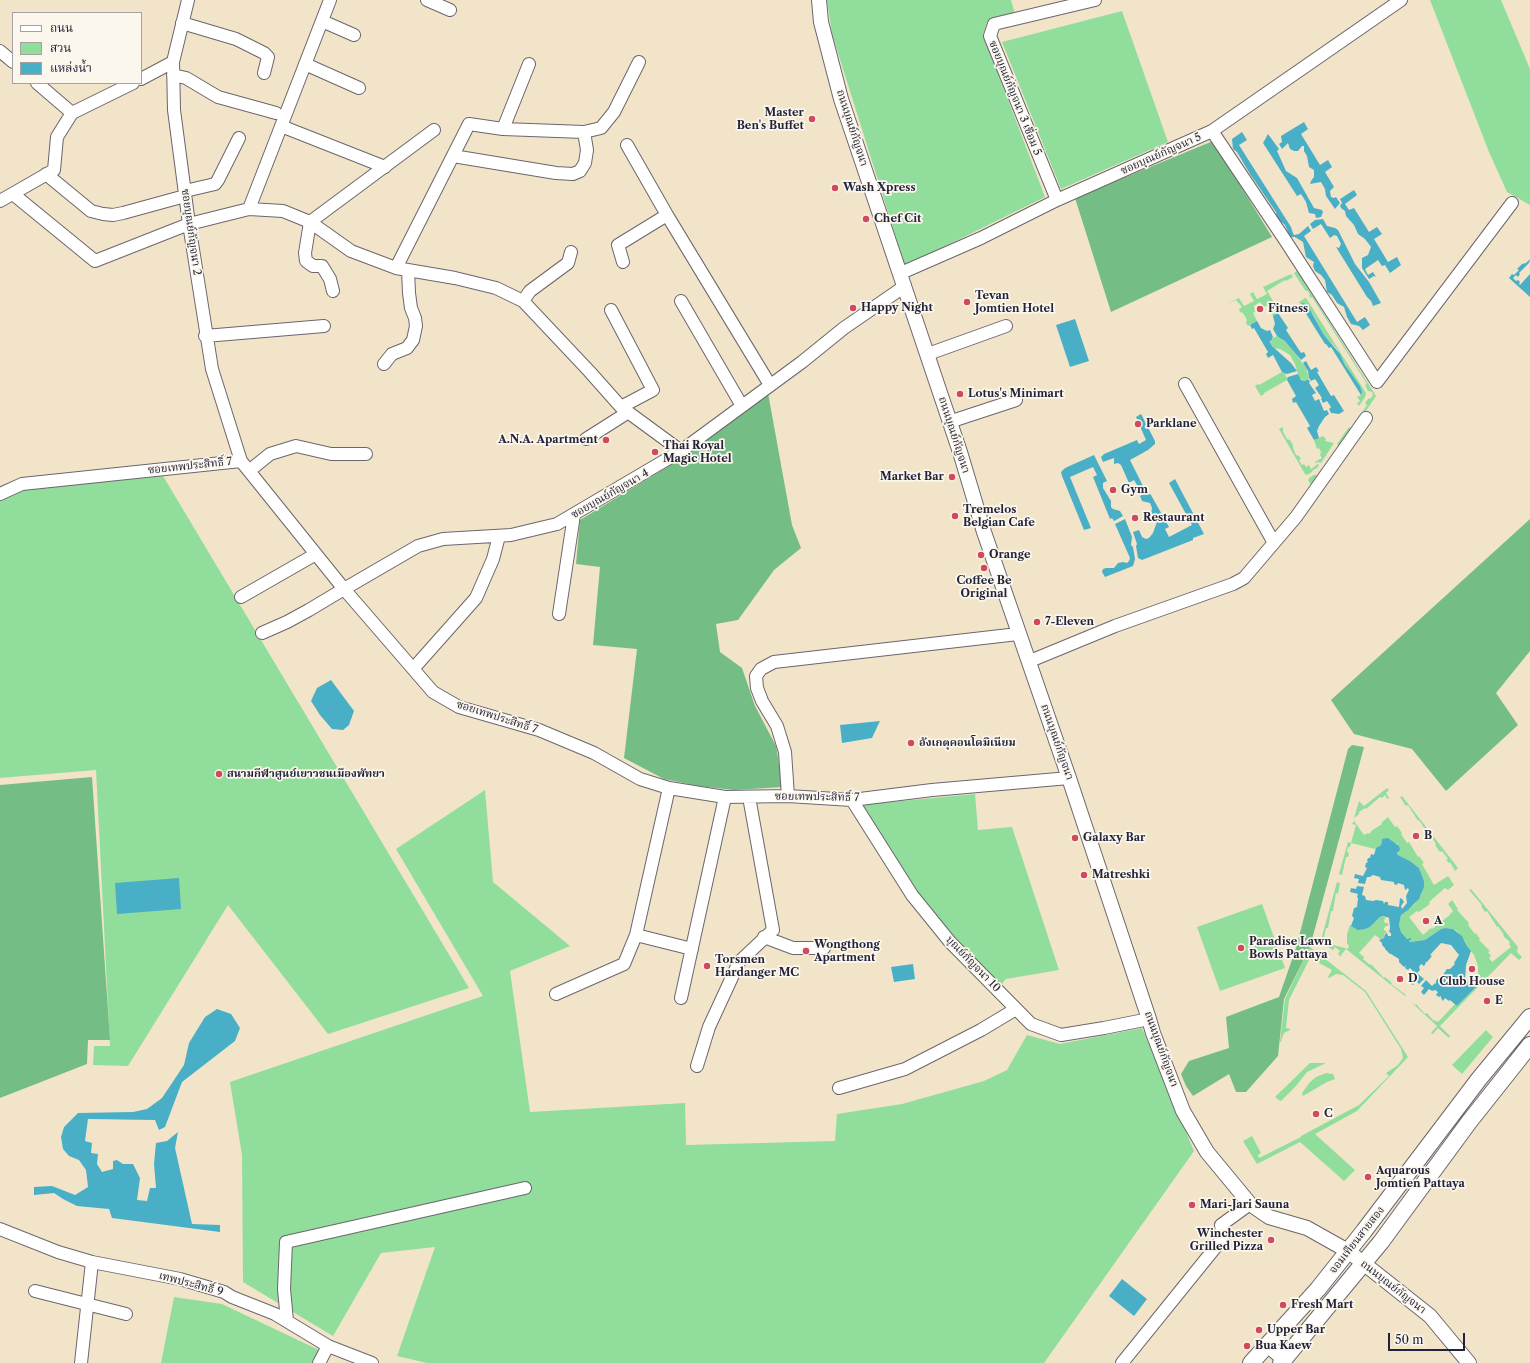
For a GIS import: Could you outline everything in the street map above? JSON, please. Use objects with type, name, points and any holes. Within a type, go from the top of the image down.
[{"type":"main road","name":"จอมเทียนสายสอง","points":[[1252,1363],[1318,1290],[1364,1232],[1474,1085],[1530,1017]]},
{"type":"main road","name":"จอมเทียนสายสอง","points":[[1283,1361],[1381,1242],[1469,1122],[1530,1045]]},
{"type":"street","name":"ซอยบุณย์กัญจนา 2","points":[[188,0],[173,62],[174,110],[189,224],[212,369],[245,466]]},
{"type":"street","points":[[249,209],[330,0]]},
{"type":"street","points":[[427,0],[450,10]]},
{"type":"street","name":"ถนนบุณย์กัญจนา","points":[[819,0],[821,22],[841,99],[928,354],[1018,634],[1030,661],[1150,1019],[1153,1033],[1183,1111],[1207,1152],[1250,1204],[1268,1216],[1307,1228],[1348,1251],[1430,1316],[1469,1363]]},
{"type":"street","name":"ซอยบุณย์กัญจนา 3 เชื่อม 5","points":[[1056,200],[990,36],[994,24],[1095,0]]},
{"type":"street","name":"ซอยบุณย์กัญจนา 5","points":[[903,280],[1056,200],[1212,131],[1401,0]]},
{"type":"street","points":[[322,21],[354,35]]},
{"type":"street","points":[[182,23],[236,39],[264,53],[268,57],[264,73]]},
{"type":"street","points":[[0,51],[12,61]]},
{"type":"street","points":[[142,78],[173,62]]},
{"type":"street","points":[[384,364],[392,354],[407,348],[412,340],[416,326],[415,318],[411,308],[402,269],[468,124],[503,129],[584,132],[601,128],[614,112],[638,62]]},
{"type":"street","points":[[305,64],[359,88]]},
{"type":"street","points":[[503,129],[529,64]]},
{"type":"street","points":[[173,75],[186,78],[218,97],[276,113]]},
{"type":"street","points":[[38,84],[72,113]]},
{"type":"street","points":[[0,201],[54,170],[57,137],[72,113],[131,84]]},
{"type":"street","points":[[281,126],[385,167]]},
{"type":"street","points":[[333,292],[330,279],[322,266],[313,266],[306,261],[305,253],[310,222],[434,130]]},
{"type":"street","points":[[1212,131],[1377,382],[1512,203]]},
{"type":"street","points":[[453,156],[573,174],[580,171],[585,163],[587,150],[584,132]]},
{"type":"street","points":[[46,174],[91,211],[113,215],[215,184],[239,138]]},
{"type":"street","points":[[627,145],[667,215],[770,385]]},
{"type":"street","points":[[13,194],[95,261],[189,224],[249,209],[283,211],[310,222],[352,251],[402,269],[455,278],[496,288],[523,301],[624,410],[681,452]]},
{"type":"street","points":[[623,262],[618,245],[667,215]]},
{"type":"street","points":[[523,301],[530,291],[568,263],[571,252]]},
{"type":"street","name":"ซอยบุณย์กัญจนา 4","points":[[262,633],[288,622],[418,546],[443,539],[511,535],[557,524],[574,515],[681,452],[802,362],[903,280]]},
{"type":"street","points":[[681,301],[742,406]]},
{"type":"street","points":[[586,439],[653,390],[611,310]]},
{"type":"street","points":[[206,336],[324,326]]},
{"type":"street","points":[[928,354],[1006,326]]},
{"type":"street","points":[[1185,384],[1274,543]]},
{"type":"street","points":[[949,422],[1016,400]]},
{"type":"street","points":[[1030,661],[1121,623],[1233,584],[1244,578],[1296,517],[1366,418]]},
{"type":"street","points":[[245,466],[270,454],[296,446],[331,454],[366,454]]},
{"type":"street","name":"ซอยเทพประสิทธิ์ 7","points":[[0,494],[22,484],[245,466],[344,589],[433,692],[459,707],[539,730],[594,753],[640,779],[669,788],[725,797],[788,796],[852,800],[932,790],[1069,778]]},
{"type":"street","points":[[559,614],[574,515]]},
{"type":"street","points":[[413,669],[476,598],[493,559],[499,536]]},
{"type":"street","points":[[241,597],[316,554]]},
{"type":"street","points":[[788,796],[785,752],[777,726],[762,701],[757,688],[756,676],[761,669],[774,662],[1018,634]]},
{"type":"street","points":[[556,994],[624,964],[636,935],[669,788]]},
{"type":"street","points":[[681,998],[725,797]]},
{"type":"street","points":[[697,1066],[709,1027],[739,962],[773,930],[749,797]]},
{"type":"street","name":"บุณย์กัญจนา 10","points":[[852,800],[912,895],[950,942],[1031,1024],[1061,1035],[1150,1019]]},
{"type":"street","points":[[636,935],[692,950]]},
{"type":"street","points":[[764,938],[792,948],[824,948]]},
{"type":"street","points":[[839,1088],[905,1069],[981,1030],[1016,1009]]},
{"type":"street","points":[[287,1321],[284,1289],[286,1242],[525,1188]]},
{"type":"street","points":[[1122,1363],[1222,1238],[1221,1225],[1250,1204]]},
{"type":"street","name":"เทพประสิทธิ์ 9","points":[[0,1229],[58,1252],[92,1262],[180,1279],[224,1292],[232,1297],[275,1314],[328,1346],[372,1363]]},
{"type":"street","points":[[81,1363],[92,1262]]},
{"type":"street","points":[[35,1291],[126,1314]]},
{"type":"street","points":[[1267,1345],[1283,1361]]},
{"type":"street","points":[[319,1363],[328,1346]]},
{"type":"green space","points":[[827,0],[1011,0],[1015,14],[987,22],[983,34],[1045,197],[905,266],[832,34]]},
{"type":"green space","points":[[1430,0],[1501,0],[1530,69],[1530,205],[1507,192],[1489,152]]},
{"type":"green space","points":[[1122,11],[1168,142],[1061,189],[1002,42]]},
{"type":"green space","points":[[1213,141],[1272,237],[1111,312],[1075,198]]},
{"type":"green space","points":[[1297,271],[1376,396],[1315,486],[1312,486],[1308,480],[1309,478],[1314,475],[1318,475],[1321,469],[1323,470],[1339,446],[1337,444],[1349,427],[1351,428],[1367,405],[1365,403],[1373,395],[1372,392],[1368,391],[1365,385],[1367,384],[1312,297],[1310,298],[1309,292],[1305,290],[1294,273]]},
{"type":"green space","points":[[1291,274],[1293,277],[1267,291],[1279,311],[1279,313],[1273,316],[1267,305],[1264,307],[1260,302],[1254,306],[1255,312],[1253,313],[1257,321],[1248,326],[1246,323],[1247,320],[1239,309],[1242,307],[1236,300],[1226,304],[1239,298],[1244,306],[1254,301],[1250,294],[1253,292],[1257,299],[1267,294],[1263,287]]},
{"type":"green space","points":[[1305,298],[1366,393],[1359,406],[1357,403],[1360,401],[1357,397],[1361,395],[1360,386],[1348,370],[1337,349],[1324,335],[1313,314],[1303,303],[1300,304],[1299,302]]},
{"type":"green space","points":[[1277,336],[1282,338],[1290,346],[1306,368],[1309,378],[1305,381],[1299,378],[1295,364],[1290,355],[1280,349],[1274,348],[1271,344],[1271,339]]},
{"type":"green space","points":[[1282,372],[1287,374],[1285,374],[1286,377],[1288,377],[1287,380],[1261,396],[1255,386]]},
{"type":"green space","points":[[768,393],[792,525],[801,548],[774,570],[738,620],[716,624],[720,652],[742,668],[755,706],[776,746],[783,787],[734,790],[698,786],[664,779],[624,758],[637,649],[593,645],[600,567],[576,564],[580,520],[690,453]]},
{"type":"green space","points":[[1283,427],[1283,432],[1293,445],[1296,455],[1301,459],[1299,460],[1302,465],[1304,464],[1306,467],[1309,465],[1311,469],[1318,464],[1319,465],[1307,475],[1279,429]]},
{"type":"green space","points":[[1323,436],[1326,439],[1325,441],[1334,443],[1321,463],[1316,463],[1315,462],[1322,458],[1320,455],[1321,452],[1319,448],[1317,449],[1314,440]]},
{"type":"green space","name":"สนามกีฬาศูนย์เยาวชนเมืองพัทยา","points":[[163,476],[469,988],[328,1034],[228,905],[128,1066],[93,1065],[94,1046],[110,1046],[96,770],[0,778],[0,500],[22,490]]},
{"type":"green space","points":[[1530,519],[1530,651],[1496,693],[1518,725],[1446,791],[1412,749],[1354,734],[1331,700]]},
{"type":"green space","points":[[1352,745],[1364,747],[1310,947],[1284,999],[1278,1056],[1246,1092],[1236,1092],[1229,1074],[1193,1096],[1186,1086],[1181,1074],[1189,1061],[1229,1048],[1226,1017],[1279,997],[1296,948],[1348,749]]},
{"type":"green space","points":[[92,777],[110,1040],[88,1040],[87,1064],[0,1098],[0,785]]},
{"type":"green space","points":[[1387,788],[1389,790],[1386,793],[1389,798],[1387,799],[1385,795],[1382,798],[1380,797],[1366,809],[1365,808],[1359,812],[1359,814],[1354,818],[1359,801],[1364,806]]},
{"type":"green space","points":[[485,790],[493,882],[570,946],[510,971],[530,1112],[685,1103],[686,1145],[835,1141],[837,1114],[902,1104],[984,1081],[1007,1070],[1027,1035],[1060,1044],[1142,1028],[1194,1151],[1044,1363],[427,1363],[397,1356],[435,1247],[381,1253],[333,1336],[243,1282],[242,1155],[230,1082],[483,996],[396,849]]},
{"type":"green space","points":[[975,794],[978,830],[1012,827],[1059,970],[1006,979],[1000,986],[918,898],[859,805]]},
{"type":"green space","points":[[1402,796],[1458,868],[1455,871],[1450,862],[1449,863],[1446,860],[1448,859],[1442,851],[1440,852],[1431,836],[1430,837],[1419,820],[1418,821],[1408,805],[1406,806],[1400,797]]},
{"type":"green space","points":[[1388,817],[1395,827],[1397,826],[1407,843],[1409,842],[1418,857],[1419,856],[1424,863],[1422,864],[1434,885],[1448,876],[1454,885],[1448,890],[1445,888],[1429,902],[1430,904],[1409,917],[1423,935],[1431,928],[1432,929],[1436,926],[1435,925],[1441,920],[1442,921],[1450,915],[1453,911],[1448,904],[1452,900],[1458,909],[1457,910],[1469,923],[1468,925],[1475,934],[1476,933],[1480,939],[1479,940],[1490,951],[1488,952],[1491,956],[1489,958],[1492,962],[1511,947],[1509,944],[1510,942],[1503,936],[1504,935],[1487,911],[1485,912],[1481,906],[1482,905],[1469,890],[1471,889],[1518,947],[1517,952],[1522,957],[1519,960],[1511,953],[1440,1026],[1450,1036],[1449,1038],[1438,1028],[1433,1034],[1431,1033],[1437,1026],[1411,1002],[1415,1005],[1416,1004],[1425,1014],[1427,1013],[1433,1020],[1438,1022],[1455,1004],[1457,1006],[1476,987],[1474,981],[1478,980],[1478,966],[1474,955],[1457,931],[1453,929],[1441,929],[1425,940],[1410,942],[1408,940],[1412,940],[1407,939],[1401,932],[1399,925],[1401,915],[1415,904],[1422,893],[1424,881],[1419,868],[1410,861],[1398,855],[1398,844],[1393,843],[1390,839],[1381,841],[1381,845],[1375,849],[1351,843],[1356,825],[1352,824],[1354,821],[1364,835],[1369,834],[1382,824],[1381,823]]},
{"type":"green space","points":[[1348,842],[1351,843],[1350,847],[1348,847],[1347,852],[1349,853],[1348,857],[1346,857],[1342,875],[1339,874]]},
{"type":"green space","points":[[1337,882],[1340,883],[1338,894],[1336,893],[1333,911],[1331,911],[1328,928],[1326,928],[1323,942],[1348,949],[1349,945],[1347,944],[1347,934],[1350,925],[1355,928],[1370,927],[1380,917],[1386,916],[1384,921],[1385,923],[1388,923],[1388,926],[1384,928],[1387,932],[1384,934],[1384,938],[1380,939],[1375,935],[1359,953],[1364,957],[1363,959],[1370,965],[1371,964],[1384,978],[1385,977],[1392,983],[1391,984],[1406,995],[1405,996],[1346,949],[1341,955],[1342,956],[1340,956],[1338,954],[1340,951],[1335,947],[1333,950],[1322,943],[1321,940]]},
{"type":"green space","name":"Paradise Lawn Bowls Pattaya","points":[[1262,904],[1285,968],[1220,991],[1197,927]]},
{"type":"green space","points":[[1310,947],[1366,991],[1408,1057],[1357,1111],[1315,1134],[1355,1170],[1344,1181],[1300,1142],[1257,1164],[1243,1141],[1252,1136],[1261,1153],[1258,1155],[1259,1158],[1301,1137],[1359,1105],[1389,1076],[1386,1073],[1398,1065],[1403,1058],[1401,1049],[1365,992],[1343,975],[1336,974],[1329,978],[1328,977],[1332,970],[1319,963],[1320,960],[1311,956],[1289,1000],[1286,1028],[1290,1030],[1284,1033],[1280,1042],[1285,999]]},
{"type":"green space","points":[[1486,1030],[1493,1037],[1462,1074],[1452,1065]]},
{"type":"green space","points":[[1310,1063],[1326,1063],[1307,1072],[1281,1101],[1275,1097]]},
{"type":"green space","points":[[1326,1073],[1333,1074],[1335,1079],[1303,1096],[1302,1093],[1310,1082],[1316,1077]]},
{"type":"green space","points":[[174,1297],[222,1304],[319,1350],[312,1363],[161,1363]]},
{"type":"water","points":[[1304,122],[1308,129],[1301,134],[1320,165],[1328,160],[1332,167],[1325,172],[1334,187],[1330,191],[1331,197],[1336,197],[1340,203],[1335,209],[1326,196],[1325,189],[1321,182],[1310,184],[1314,177],[1314,170],[1309,167],[1304,146],[1302,146],[1298,151],[1294,151],[1290,149],[1288,143],[1282,149],[1279,144],[1282,142],[1281,136]]},
{"type":"water","points":[[1242,132],[1247,140],[1239,145],[1291,227],[1294,235],[1299,234],[1308,226],[1311,231],[1304,236],[1357,322],[1365,317],[1370,325],[1363,330],[1359,326],[1351,324],[1344,307],[1337,303],[1332,295],[1327,292],[1325,280],[1315,271],[1313,266],[1314,262],[1306,257],[1303,242],[1295,237],[1290,237],[1285,225],[1277,218],[1276,212],[1237,152],[1233,149],[1232,139]]},
{"type":"water","points":[[1268,134],[1279,149],[1277,151],[1286,171],[1297,178],[1314,208],[1322,210],[1323,212],[1321,217],[1316,218],[1315,214],[1309,213],[1306,202],[1301,194],[1297,196],[1263,143]]},
{"type":"water","points":[[1354,190],[1357,195],[1345,204],[1349,210],[1354,208],[1369,232],[1377,227],[1382,234],[1374,239],[1388,262],[1397,257],[1401,265],[1390,273],[1385,265],[1382,266],[1378,260],[1365,269],[1368,275],[1373,272],[1376,277],[1374,276],[1369,279],[1362,268],[1362,258],[1368,255],[1371,247],[1365,239],[1358,234],[1354,225],[1346,216],[1345,211],[1340,206],[1342,203],[1340,199]]},
{"type":"water","points":[[1323,219],[1327,226],[1338,230],[1355,264],[1369,282],[1381,303],[1373,306],[1367,297],[1336,247],[1339,248],[1341,244],[1337,236],[1334,235],[1330,238],[1321,224],[1313,229],[1310,224],[1315,220]]},
{"type":"water","points":[[1530,259],[1529,263],[1519,273],[1520,274],[1518,277],[1516,275],[1513,278],[1520,282],[1520,285],[1530,274],[1530,297],[1509,278],[1512,274],[1514,275],[1519,270],[1517,269],[1522,264],[1526,263]]},
{"type":"water","points":[[1303,303],[1307,305],[1324,335],[1340,354],[1345,365],[1360,386],[1362,392],[1361,395],[1331,347],[1329,348],[1325,344],[1300,304]]},
{"type":"water","points":[[1278,313],[1288,328],[1286,330],[1301,353],[1304,352],[1306,356],[1301,360],[1285,341],[1277,336],[1273,329],[1275,324],[1273,316]]},
{"type":"water","points":[[1075,319],[1089,361],[1070,367],[1056,325]]},
{"type":"water","points":[[1257,321],[1261,328],[1267,331],[1270,330],[1273,337],[1270,342],[1272,346],[1291,363],[1297,371],[1287,374],[1282,372],[1273,355],[1268,358],[1266,354],[1268,352],[1254,328],[1252,329],[1250,325]]},
{"type":"water","points":[[1306,361],[1311,370],[1316,367],[1319,371],[1317,372],[1331,396],[1334,395],[1344,411],[1339,414],[1331,413],[1329,409],[1331,407],[1327,401],[1323,403],[1322,398],[1315,388],[1319,385],[1315,379],[1311,381],[1309,378],[1308,371],[1303,363]]},
{"type":"water","points":[[1298,374],[1301,380],[1305,381],[1308,379],[1316,393],[1312,395],[1315,401],[1319,399],[1324,411],[1327,410],[1329,414],[1319,426],[1317,431],[1319,438],[1314,440],[1307,428],[1310,426],[1296,402],[1293,403],[1292,399],[1296,396],[1287,380],[1288,377]]},
{"type":"water","points":[[1141,414],[1155,441],[1155,444],[1148,450],[1130,460],[1145,490],[1139,494],[1137,492],[1137,485],[1134,480],[1129,483],[1121,465],[1118,463],[1114,464],[1114,458],[1103,462],[1101,457],[1104,454],[1137,440],[1139,444],[1146,440],[1136,417]]},
{"type":"water","points":[[1094,455],[1107,481],[1103,483],[1103,488],[1111,501],[1111,507],[1120,511],[1123,516],[1114,521],[1112,518],[1110,519],[1093,477],[1097,475],[1093,467],[1070,477],[1091,528],[1084,530],[1061,472],[1065,468]]},
{"type":"water","points":[[1175,479],[1204,534],[1193,538],[1193,540],[1142,560],[1138,558],[1137,544],[1133,532],[1139,530],[1142,537],[1146,539],[1149,538],[1153,533],[1158,519],[1152,517],[1151,515],[1152,508],[1150,503],[1142,501],[1140,496],[1147,492],[1151,495],[1169,527],[1165,529],[1169,537],[1192,525],[1169,483]]},
{"type":"water","points":[[1125,519],[1132,537],[1131,545],[1133,547],[1135,559],[1133,566],[1105,577],[1102,572],[1103,569],[1114,568],[1118,563],[1127,563],[1129,561],[1130,558],[1115,524]]},
{"type":"water","points":[[331,680],[354,711],[349,725],[343,730],[332,729],[311,701],[317,688]]},
{"type":"water","points":[[880,721],[872,738],[842,743],[840,725]]},
{"type":"water","points":[[1388,838],[1399,846],[1400,850],[1397,853],[1398,855],[1410,861],[1419,868],[1424,881],[1424,887],[1419,899],[1401,915],[1399,925],[1401,932],[1407,939],[1411,938],[1411,940],[1409,940],[1410,942],[1425,940],[1441,929],[1453,929],[1462,936],[1471,951],[1466,965],[1465,980],[1468,981],[1468,984],[1474,984],[1476,987],[1457,1006],[1445,998],[1443,1001],[1441,996],[1439,997],[1436,995],[1438,992],[1435,990],[1432,991],[1429,989],[1424,995],[1421,992],[1424,988],[1421,986],[1426,980],[1432,986],[1435,983],[1436,984],[1438,978],[1440,979],[1447,969],[1450,969],[1455,964],[1454,963],[1459,955],[1451,945],[1441,943],[1430,955],[1432,956],[1427,962],[1425,962],[1426,963],[1424,966],[1421,964],[1419,967],[1420,970],[1417,973],[1424,979],[1419,984],[1416,981],[1413,985],[1410,983],[1415,976],[1412,974],[1413,971],[1410,968],[1408,970],[1405,968],[1406,966],[1404,967],[1399,962],[1399,959],[1390,954],[1379,940],[1384,938],[1385,934],[1387,933],[1388,936],[1391,936],[1391,933],[1389,932],[1389,918],[1384,916],[1380,917],[1370,927],[1365,929],[1358,930],[1351,926],[1354,918],[1352,916],[1354,908],[1357,907],[1358,894],[1350,892],[1351,888],[1356,889],[1357,886],[1364,887],[1362,895],[1365,896],[1366,900],[1383,901],[1384,904],[1385,902],[1388,902],[1388,905],[1399,907],[1400,898],[1404,902],[1401,906],[1402,909],[1407,903],[1406,896],[1409,890],[1408,888],[1405,890],[1404,885],[1398,883],[1397,885],[1394,884],[1394,882],[1381,880],[1380,877],[1373,875],[1367,877],[1365,884],[1358,883],[1359,879],[1354,878],[1355,874],[1363,876],[1367,868],[1365,867],[1366,863],[1368,862],[1368,858],[1370,858],[1371,854],[1374,855],[1376,848],[1381,845],[1382,839]]},
{"type":"water","points":[[179,878],[181,909],[117,914],[115,883]]},
{"type":"water","points":[[913,964],[915,979],[894,982],[891,967]]},
{"type":"water","points":[[217,1009],[231,1014],[240,1028],[235,1041],[182,1082],[165,1127],[159,1130],[155,1120],[88,1119],[85,1141],[92,1143],[91,1153],[98,1154],[97,1164],[102,1172],[113,1169],[113,1161],[117,1160],[123,1164],[133,1164],[140,1178],[137,1200],[147,1201],[150,1188],[156,1188],[154,1164],[156,1143],[167,1141],[178,1132],[175,1148],[192,1224],[220,1225],[220,1232],[112,1218],[109,1209],[77,1206],[54,1193],[34,1195],[34,1187],[52,1186],[75,1195],[88,1187],[86,1170],[79,1160],[69,1156],[63,1149],[61,1137],[64,1127],[78,1113],[133,1112],[147,1109],[162,1098],[184,1065],[189,1043],[205,1017]]},
{"type":"water","points":[[1122,1279],[1147,1299],[1134,1316],[1109,1296]]},
{"type":"place","name":"Master Ben's Buffet","points":[[812,119]]},
{"type":"place","name":"Wash Xpress","points":[[835,188]]},
{"type":"place","name":"Chef Cit","points":[[866,219]]},
{"type":"place","name":"Tevan Jomtien Hotel","points":[[967,302]]},
{"type":"place","name":"Happy Night","points":[[853,308]]},
{"type":"place","name":"Fitness","points":[[1260,309]]},
{"type":"place","name":"Lotus's Minimart","points":[[960,394]]},
{"type":"place","name":"Parklane","points":[[1138,424]]},
{"type":"place","name":"A.N.A. Apartment","points":[[606,440]]},
{"type":"place","name":"Thai Royal Magic Hotel","points":[[655,452]]},
{"type":"place","name":"Market Bar","points":[[952,477]]},
{"type":"place","name":"Gym","points":[[1113,490]]},
{"type":"place","name":"Tremelos Belgian Cafe","points":[[955,516]]},
{"type":"place","name":"Restaurant","points":[[1135,518]]},
{"type":"place","name":"Orange","points":[[981,555]]},
{"type":"place","name":"Coffee Be Original","points":[[984,568]]},
{"type":"place","name":"7-Eleven","points":[[1037,622]]},
{"type":"place","name":"อังเกตุคอนโดมิเนียม","points":[[911,743]]},
{"type":"place","name":"สนามกีฬาศูนย์เยาวชนเมืองพัทยา","points":[[219,774]]},
{"type":"place","name":"B","points":[[1416,836]]},
{"type":"place","name":"Galaxy Bar","points":[[1075,838]]},
{"type":"place","name":"Matreshki","points":[[1084,875]]},
{"type":"place","name":"A","points":[[1426,921]]},
{"type":"place","name":"Paradise Lawn Bowls Pattaya","points":[[1241,948]]},
{"type":"place","name":"Wongthong Apartment","points":[[806,951]]},
{"type":"place","name":"Torsmen Hardanger MC","points":[[707,966]]},
{"type":"place","name":"Club House","points":[[1472,969]]},
{"type":"place","name":"D","points":[[1400,979]]},
{"type":"place","name":"E","points":[[1487,1001]]},
{"type":"place","name":"C","points":[[1316,1114]]},
{"type":"place","name":"Aquarous Jomtien Pattaya","points":[[1368,1177]]},
{"type":"place","name":"Mari-Jari Sauna","points":[[1192,1205]]},
{"type":"place","name":"Winchester Grilled Pizza","points":[[1271,1240]]},
{"type":"place","name":"Fresh Mart","points":[[1283,1305]]},
{"type":"place","name":"Upper Bar","points":[[1259,1330]]},
{"type":"place","name":"Bua Kaew","points":[[1247,1346]]}]
